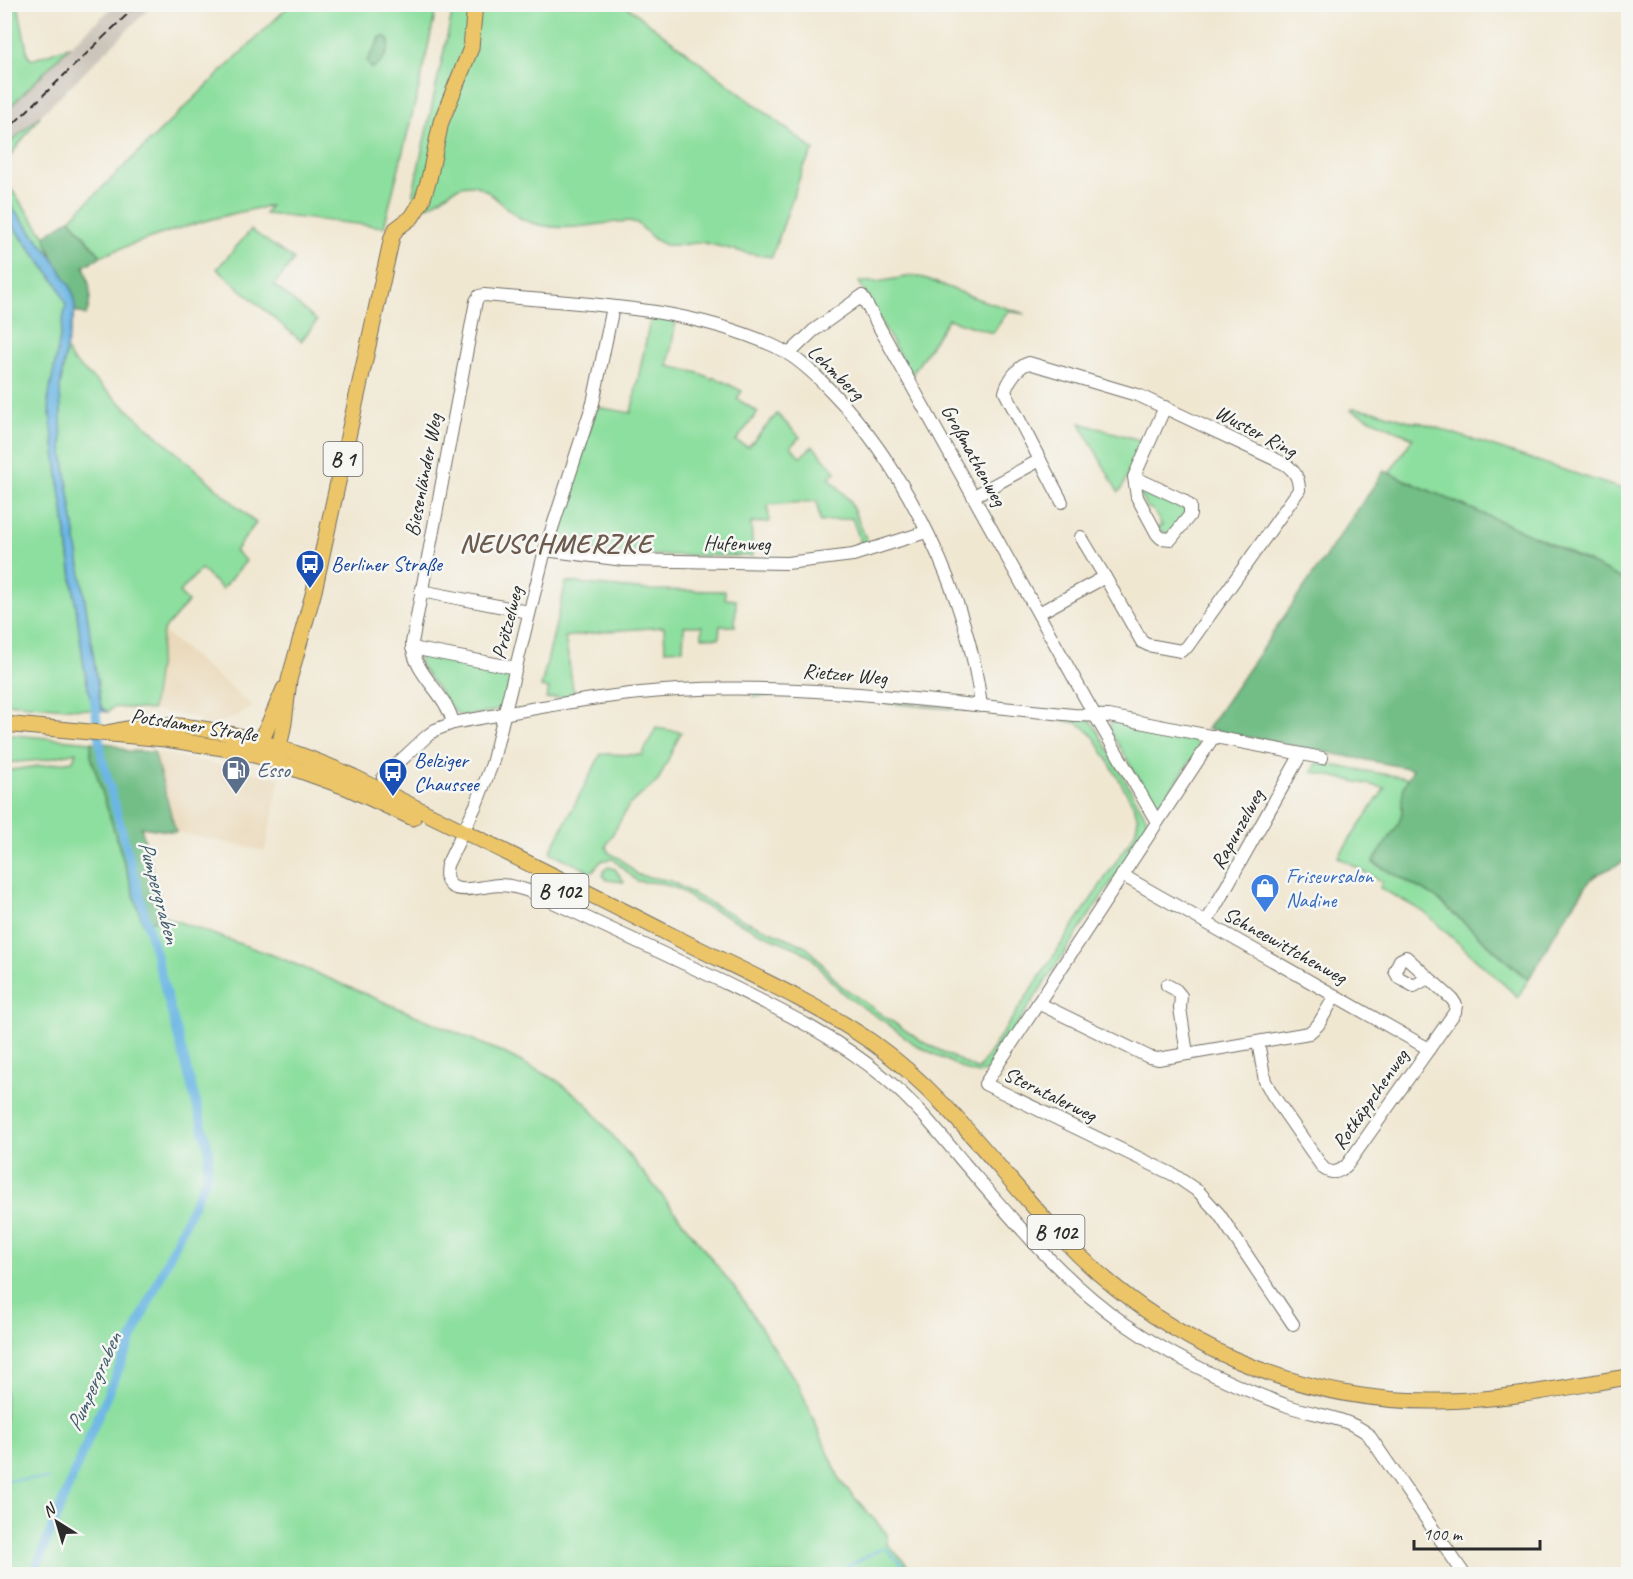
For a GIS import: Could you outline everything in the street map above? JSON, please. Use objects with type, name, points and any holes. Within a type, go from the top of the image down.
[{"type":"main road","name":"B 1","points":[[261,742],[289,680],[301,643],[392,237],[396,229],[412,217],[422,201],[441,122],[471,48],[475,4]]},
{"type":"main road","name":"B 1","points":[[273,756],[284,723],[289,680]]},
{"type":"main road","name":"Potsdamer Straße","points":[[4,724],[198,743],[273,756]]},
{"type":"main road","name":"Potsdamer Straße","points":[[106,733],[159,725],[210,731],[261,742]]},
{"type":"main road","points":[[261,742],[273,756]]},
{"type":"main road","name":"B 102","points":[[273,756],[460,836],[666,933],[824,1011],[876,1046],[927,1088],[981,1145],[1061,1237],[1105,1280],[1165,1324],[1223,1355],[1310,1386],[1409,1401],[1479,1400],[1629,1377]]},
{"type":"street","name":"Lehmberg","points":[[480,296],[663,313],[713,324],[761,340],[789,354],[819,379],[866,431],[895,474],[942,566],[965,625],[979,682],[981,706]]},
{"type":"street","name":"Biesenländer Weg","points":[[412,648],[412,638],[476,301],[480,296]]},
{"type":"street","name":"Großmathenweg","points":[[789,354],[813,331],[862,296],[1096,715]]},
{"type":"street","name":"Prötzelweg","points":[[613,307],[590,412],[545,550],[496,748],[484,785],[446,871],[447,879],[452,886],[461,890],[503,885],[536,894],[757,998],[827,1036],[864,1060],[912,1103],[1043,1253],[1123,1323],[1173,1355],[1207,1372],[1291,1407],[1350,1423],[1362,1429],[1374,1440],[1464,1575]]},
{"type":"street","name":"Wuster Ring","points":[[1062,502],[1005,392],[1026,363],[1128,392],[1165,407],[1285,464],[1295,473],[1298,480],[1299,490],[1182,651],[1142,642],[1081,537]]},
{"type":"street","points":[[1134,477],[1183,500],[1190,506],[1190,515],[1171,539],[1161,538],[1157,534],[1137,498],[1134,477],[1165,407]]},
{"type":"street","points":[[974,496],[1040,460]]},
{"type":"street","name":"Hufenweg","points":[[545,550],[638,561],[787,563],[861,553],[926,532]]},
{"type":"street","points":[[1039,613],[1105,577]]},
{"type":"street","points":[[421,591],[529,612]]},
{"type":"street","points":[[412,648],[516,668]]},
{"type":"street","points":[[412,648],[419,668],[444,701],[453,723]]},
{"type":"street","name":"Rietzer Weg","points":[[383,777],[427,736],[453,723],[625,694],[699,689],[798,689],[1096,715],[1214,735],[1322,758]]},
{"type":"street","points":[[1096,715],[1157,822]]},
{"type":"street","name":"Sterntalerweg","points":[[1214,735],[985,1084],[1174,1175],[1191,1186],[1219,1214],[1293,1324]]},
{"type":"street","name":"Rapunzelweg","points":[[1206,923],[1301,754]]},
{"type":"street","name":"Schneewittchenweg","points":[[1122,875],[1429,1049]]},
{"type":"street","name":"Rotkäppchenweg","points":[[1258,1042],[1267,1085],[1321,1166],[1327,1171],[1338,1172],[1347,1165],[1456,1009],[1452,999],[1428,978]]},
{"type":"street","points":[[1167,985],[1181,996],[1180,1008],[1187,1054]]},
{"type":"street","points":[[1038,1003],[1149,1057],[1158,1059],[1312,1031],[1335,996]]},
{"type":"shaded area","points":[[115,5],[153,5],[40,116],[5,147],[5,112],[70,46]]},
{"type":"shaded area","points":[[163,631],[253,706],[237,716],[214,725],[200,724],[200,719],[152,710]]},
{"type":"shaded area","points":[[154,752],[280,778],[265,851],[176,832]]},
{"type":"green space","points":[[5,4],[18,5],[28,56],[32,60],[70,46],[5,112]]},
{"type":"green space","points":[[290,5],[437,5],[384,227],[265,214],[270,206],[184,227],[101,256],[70,219]],"holes":[[[380,37],[389,40],[387,53],[382,61],[372,68],[375,48]]]},
{"type":"green space","points":[[454,5],[625,5],[814,150],[803,168],[772,257],[701,242],[665,245],[655,240],[637,223],[629,221],[576,227],[550,227],[537,224],[517,216],[477,186],[457,188],[425,207],[415,202],[413,192]]},
{"type":"green space","points":[[381,37],[389,40],[388,49],[382,61],[371,68],[367,61]]},
{"type":"green space","points":[[40,116],[5,163],[5,147]]},
{"type":"green space","points":[[4,179],[45,236],[53,258],[5,198]]},
{"type":"green space","points":[[4,215],[58,285],[66,305],[53,438],[85,673],[93,710],[5,703]]},
{"type":"green space","points":[[70,219],[101,256],[84,266],[90,290],[86,315],[75,311],[70,289],[53,258],[45,236]]},
{"type":"green space","points":[[251,230],[294,260],[274,285],[317,321],[301,341],[217,269]]},
{"type":"green space","points":[[912,276],[924,278],[1025,314],[1008,311],[993,333],[948,319],[911,376],[859,282],[877,282]]},
{"type":"green space","points":[[651,316],[676,321],[668,366],[699,373],[713,379],[714,377],[742,391],[737,399],[758,412],[736,441],[748,447],[777,414],[800,437],[791,446],[800,457],[813,446],[836,472],[829,477],[849,500],[869,545],[862,546],[852,518],[820,522],[817,501],[768,505],[769,522],[751,523],[753,556],[647,555],[552,544],[597,407],[631,413]]},
{"type":"green space","points":[[66,349],[72,360],[256,523],[235,551],[246,561],[222,589],[201,569],[179,593],[188,602],[163,631],[152,710],[114,707],[107,712],[101,707],[62,447],[60,388]]},
{"type":"green space","points":[[1354,408],[1379,412],[1416,423],[1416,421],[1628,491],[1628,582],[1541,539],[1389,473],[1413,438],[1351,410]]},
{"type":"green space","points":[[1080,423],[1143,441],[1121,490],[1118,492]]},
{"type":"green space","points":[[1384,471],[1541,539],[1628,582],[1628,790],[1626,793],[1628,797],[1628,860],[1591,879],[1527,978],[1435,897],[1373,862],[1398,825],[1402,813],[1404,786],[1413,769],[1207,729]]},
{"type":"green space","points":[[1143,486],[1162,493],[1160,498],[1175,505],[1182,503],[1187,511],[1167,535],[1157,528],[1162,525],[1153,510],[1146,507],[1139,490]]},
{"type":"green space","points":[[566,582],[647,590],[725,591],[725,599],[736,600],[735,626],[720,626],[719,638],[702,637],[702,626],[684,626],[683,649],[665,650],[664,627],[565,637],[574,695],[546,699],[549,689],[541,687]]},
{"type":"green space","points":[[418,653],[513,670],[500,707],[487,712],[462,716],[455,712],[421,667]]},
{"type":"green space","points":[[755,692],[785,692],[1090,720],[1096,728],[1146,817],[1144,833],[986,1071],[979,1074],[970,1072],[916,1045],[846,996],[813,959],[799,949],[695,901],[678,889],[660,883],[637,881],[613,859],[603,860],[593,870],[586,872],[587,870],[550,852],[601,754],[642,755],[656,728],[681,732],[658,781],[629,805],[606,846],[609,853],[619,858],[638,875],[671,881],[741,919],[803,945],[813,953],[839,984],[885,1017],[923,1042],[978,1070],[1135,833],[1138,819],[1134,806],[1095,738],[1077,723],[1033,716],[804,696],[754,697]]},
{"type":"green space","points":[[1111,722],[1193,737],[1196,741],[1196,753],[1162,803],[1153,803],[1109,729]]},
{"type":"green space","points":[[4,734],[91,742],[91,756],[143,923],[165,917],[283,959],[504,1053],[556,1080],[585,1102],[737,1291],[799,1386],[841,1482],[887,1534],[887,1544],[916,1574],[5,1574],[5,771],[73,761],[76,752],[43,760],[5,763]]},
{"type":"green space","points":[[91,742],[112,744],[127,751],[154,752],[176,832],[141,827],[165,917],[143,924],[91,756]]},
{"type":"green space","points":[[1317,763],[1408,778],[1399,823],[1373,863],[1435,897],[1524,977],[1531,975],[1518,997],[1424,912],[1380,888],[1382,882],[1338,857],[1385,788],[1312,772]]},
{"type":"green space","points":[[608,867],[615,869],[624,882],[607,880],[603,876]]},
{"type":"water","points":[[4,198],[53,258],[74,296],[75,311],[60,388],[62,447],[101,707],[107,712],[93,710],[85,673],[48,400],[66,305],[58,285],[5,215]]},
{"type":"waterway","name":"Pumpergraben","points":[[34,1574],[116,1374],[206,1178],[209,1150],[102,758],[94,698]]},
{"type":"waterway","points":[[4,1480],[48,1479]]},
{"type":"waterway","points":[[833,1574],[882,1548],[886,1549],[912,1574]]},
{"type":"railway","points":[[4,133],[138,4]]},
{"type":"place","name":"Berliner Straße","points":[[310,590]]},
{"type":"place","name":"Esso","points":[[236,796]]},
{"type":"place","name":"Belziger Chaussee","points":[[393,798]]},
{"type":"place","name":"Friseursalon Nadine","points":[[1265,914]]},
{"type":"district","name":"NEUSCHMERZKE","points":[[556,543]]}]
